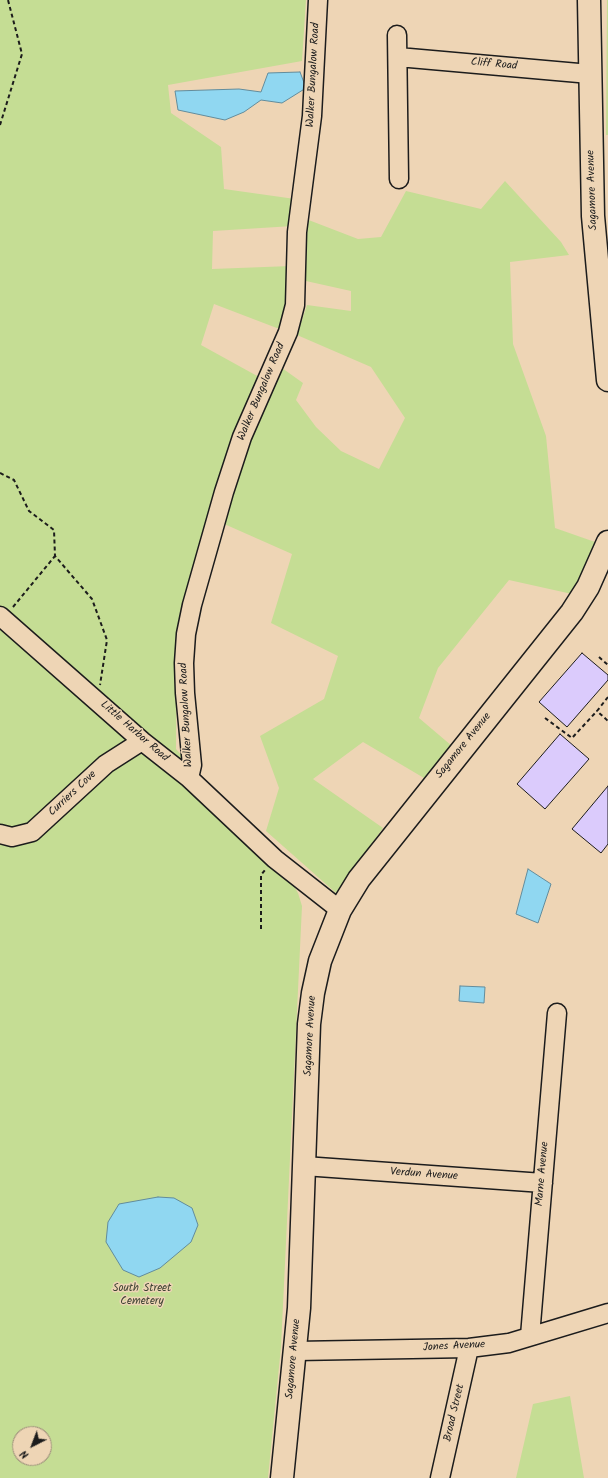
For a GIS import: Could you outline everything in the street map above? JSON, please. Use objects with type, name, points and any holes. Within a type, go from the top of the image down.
[{"type":"main road","name":"Sagamore Avenue","points":[[589,0],[593,216],[608,380]]},
{"type":"main road","name":"Sagamore Avenue","points":[[282,1478],[296,1351],[311,1004],[320,961],[340,910],[374,860],[572,612],[588,587],[607,546]]},
{"type":"street","name":"Walker Bungalow Road","points":[[189,778],[192,765],[184,693],[184,663],[186,634],[192,605],[207,548],[240,444],[288,332],[295,304],[297,232],[312,116],[318,0]]},
{"type":"street","points":[[397,35],[399,179]]},
{"type":"street","name":"Cliff Road","points":[[398,56],[590,74]]},
{"type":"street","name":"Little Harbor Road","points":[[2,617],[142,741],[189,778],[275,859],[340,910]]},
{"type":"street","name":"Curriers Cove","points":[[0,834],[12,837],[32,832],[106,764],[142,741]]},
{"type":"street","name":"Marne Avenue","points":[[530,1336],[557,1013]]},
{"type":"street","name":"Verdun Avenue","points":[[304,1166],[543,1183]]},
{"type":"street","name":"Jones Avenue","points":[[296,1351],[469,1348],[509,1343],[608,1313]]},
{"type":"street","name":"Broad Street","points":[[440,1478],[469,1348]]},
{"type":"path","points":[[0,125],[22,54],[8,0]]},
{"type":"path","points":[[0,473],[14,480],[29,511],[54,530],[56,556],[92,599],[107,640],[98,701]]},
{"type":"path","points":[[2,617],[56,556]]},
{"type":"path","points":[[599,657],[608,665]]},
{"type":"path","points":[[545,718],[572,738],[608,697]]},
{"type":"path","points":[[597,711],[608,720]]},
{"type":"path","points":[[261,929],[261,875],[275,859]]},
{"type":"green space","name":"South Street Cemetery","points":[[0,0],[306,0],[302,61],[168,85],[171,113],[221,147],[224,189],[295,199],[293,226],[213,231],[212,269],[291,266],[289,304],[282,330],[214,304],[201,345],[259,377],[218,488],[189,581],[177,640],[176,749],[287,874],[282,879],[291,881],[298,893],[302,906],[281,1347],[268,1478],[0,1478]]},
{"type":"green space","points":[[607,0],[608,135],[606,135]]},
{"type":"green space","points":[[505,181],[561,242],[569,255],[510,262],[513,344],[546,436],[555,528],[595,542],[587,569],[572,594],[509,580],[438,668],[419,718],[452,746],[424,778],[363,742],[313,779],[383,828],[336,893],[266,831],[279,788],[260,736],[324,699],[338,656],[271,623],[292,554],[222,523],[249,441],[282,368],[303,383],[296,400],[316,427],[341,451],[379,469],[405,418],[371,367],[297,335],[307,305],[351,311],[351,291],[306,281],[306,219],[358,239],[381,237],[406,191],[481,209]]},
{"type":"green space","points":[[570,1396],[584,1478],[516,1478],[533,1404]]},
{"type":"water","points":[[300,72],[306,88],[282,103],[261,100],[244,112],[225,120],[178,110],[175,91],[239,89],[261,92],[268,73]]},
{"type":"water","points":[[528,869],[551,884],[538,923],[516,914]]},
{"type":"water","points":[[460,986],[485,987],[484,1003],[459,1001]]},
{"type":"water","points":[[158,1197],[174,1198],[192,1208],[198,1225],[191,1242],[160,1268],[139,1277],[123,1270],[106,1242],[108,1222],[119,1204]]},
{"type":"building","points":[[582,653],[608,675],[608,680],[567,727],[539,702]]},
{"type":"building","points":[[560,734],[589,759],[545,809],[517,784]]},
{"type":"building","points":[[608,786],[608,844],[601,853],[572,829]]}]
